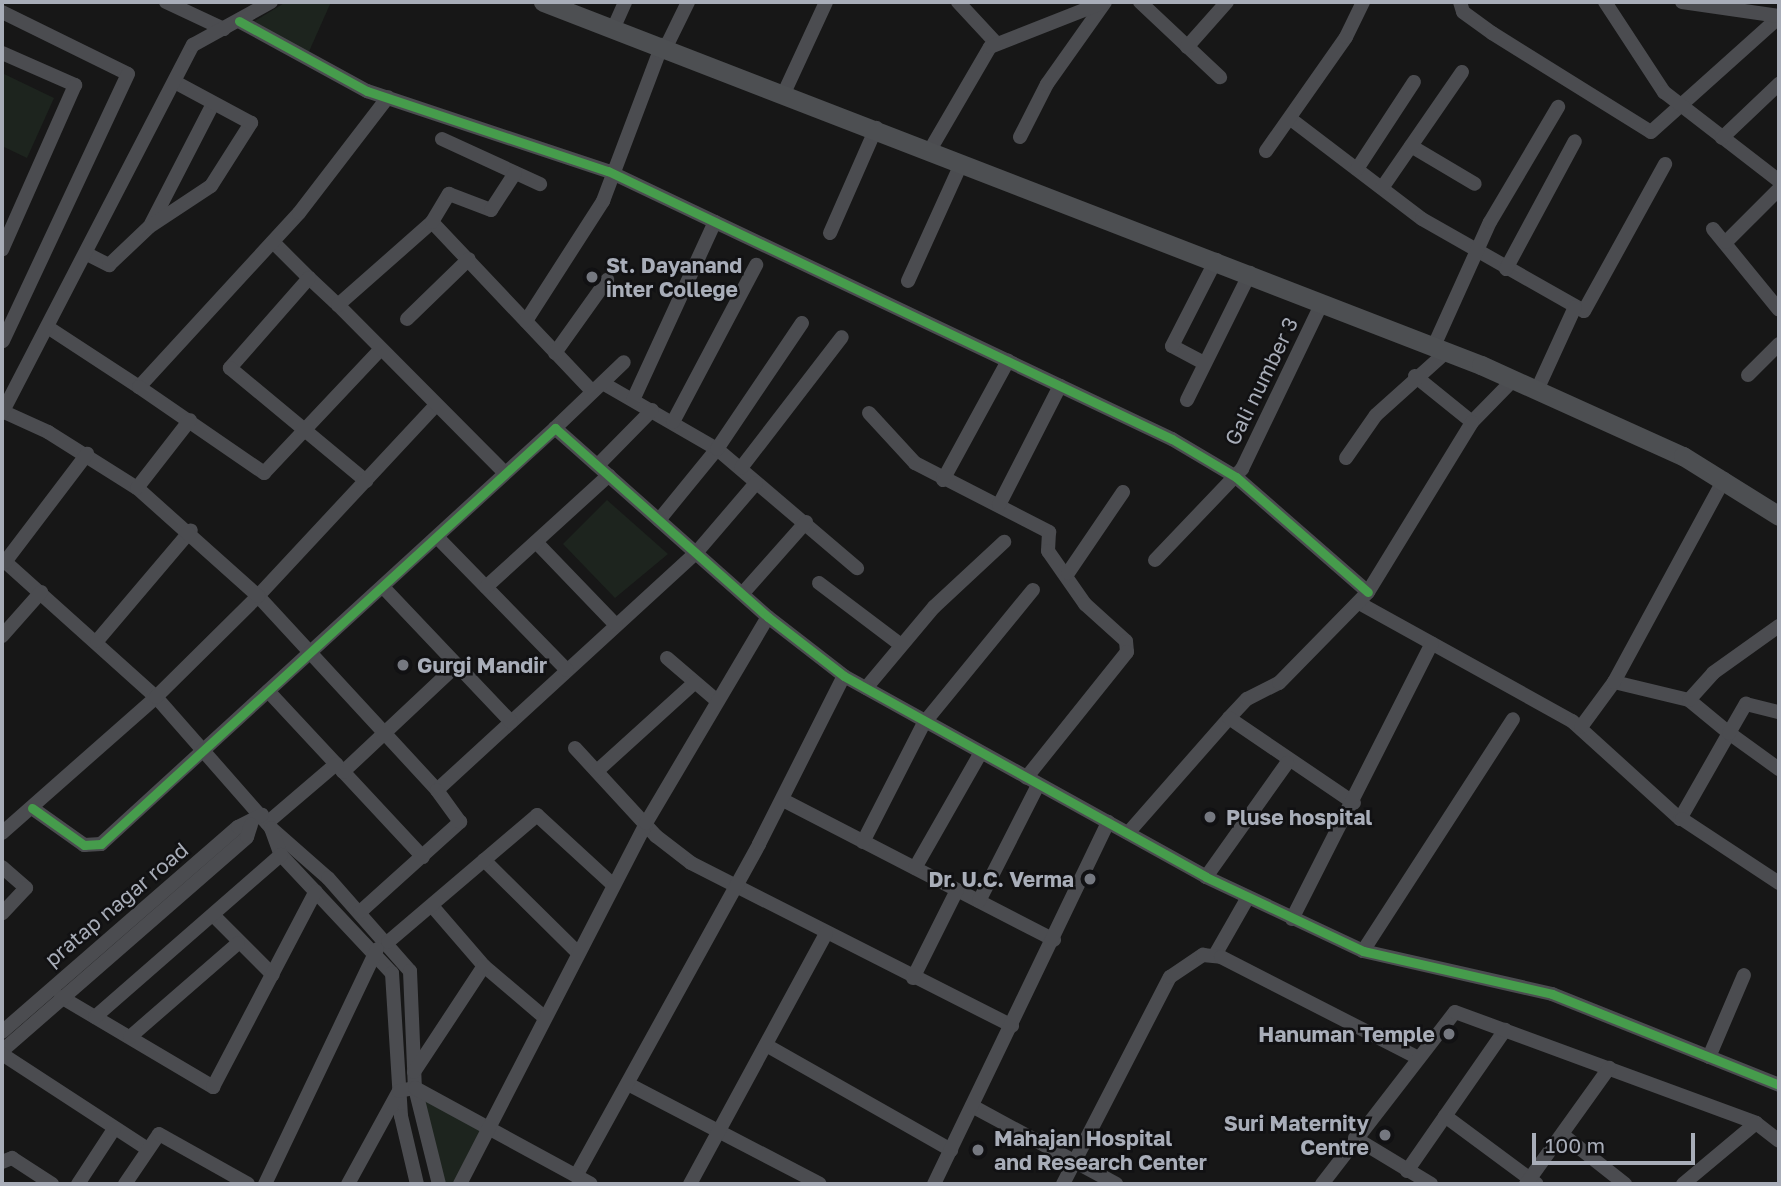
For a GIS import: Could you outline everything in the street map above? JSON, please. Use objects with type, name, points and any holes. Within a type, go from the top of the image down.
[{"type":"main road","points":[[543,2],[664,46],[961,164],[1250,273],[1513,380],[1724,479],[1779,516]]},
{"type":"street","points":[[166,2],[230,25],[388,97],[715,222],[1060,386],[1231,482],[1364,598],[1432,643],[1586,721],[1685,814],[1779,883]]},
{"type":"street","points":[[271,2],[193,45],[49,328],[2,412],[86,454],[137,488],[191,530],[312,652],[461,820],[360,912]]},
{"type":"street","points":[[614,27],[625,2]]},
{"type":"street","points":[[526,321],[590,226],[664,46],[688,2]]},
{"type":"street","points":[[785,93],[826,2]]},
{"type":"street","points":[[959,2],[996,43]]},
{"type":"street","points":[[930,150],[996,43],[1104,2]]},
{"type":"street","points":[[1020,137],[1046,84],[1104,2]]},
{"type":"street","points":[[1140,2],[1220,78]]},
{"type":"street","points":[[1187,47],[1227,2]]},
{"type":"street","points":[[1266,151],[1292,120],[1363,2]]},
{"type":"street","points":[[1460,2],[1463,12],[1492,33],[1650,132],[1682,110],[1779,17]]},
{"type":"street","points":[[1605,2],[1682,110],[1779,181]]},
{"type":"street","points":[[1682,2],[1779,17]]},
{"type":"street","points":[[2,12],[128,75],[3,341]]},
{"type":"street","points":[[2,54],[75,85],[2,250]]},
{"type":"street","points":[[1382,188],[1462,72]]},
{"type":"street","points":[[87,254],[109,265],[149,227],[211,186],[251,123],[175,82]]},
{"type":"street","points":[[1357,169],[1414,82]]},
{"type":"street","points":[[1722,138],[1779,85]]},
{"type":"street","points":[[138,387],[273,242],[388,97]]},
{"type":"street","points":[[149,227],[213,104]]},
{"type":"street","points":[[1346,458],[1439,350],[1475,250],[1558,107]]},
{"type":"street","points":[[1292,120],[1382,188],[1475,250],[1575,307],[1588,307],[1665,164]]},
{"type":"street","points":[[830,233],[876,128]]},
{"type":"street","points":[[442,139],[540,184]]},
{"type":"street","points":[[1506,269],[1575,141]]},
{"type":"street","points":[[1411,146],[1475,184]]},
{"type":"street","points":[[908,281],[961,164]]},
{"type":"street","points":[[338,305],[432,222],[449,194],[494,208],[515,173]]},
{"type":"street","points":[[1726,242],[1779,189]]},
{"type":"street","points":[[432,222],[592,391]]},
{"type":"street","points":[[633,400],[715,222]]},
{"type":"street","points":[[1713,229],[1779,310]]},
{"type":"street","points":[[273,242],[505,473]]},
{"type":"street","points":[[407,319],[469,259]]},
{"type":"street","points":[[1204,363],[1172,346],[1216,260]]},
{"type":"street","points":[[673,422],[756,265]]},
{"type":"street","points":[[1186,400],[1250,273]]},
{"type":"street","points":[[309,278],[230,369],[304,433],[366,481]]},
{"type":"street","points":[[555,353],[607,280]]},
{"type":"street","name":"Gali number 3","points":[[1155,560],[1231,482],[1322,303]]},
{"type":"street","points":[[1537,390],[1575,307]]},
{"type":"street","points":[[659,520],[717,449],[802,323]]},
{"type":"street","points":[[49,328],[190,420],[264,473],[381,349]]},
{"type":"street","points":[[741,468],[842,337]]},
{"type":"street","points":[[1748,375],[1779,344]]},
{"type":"street","points":[[943,480],[1008,361]]},
{"type":"street","points":[[32,808],[92,847],[207,749],[592,391],[606,385],[624,362]]},
{"type":"street","points":[[1415,376],[1472,422]]},
{"type":"street","points":[[1128,833],[1247,699],[1279,683],[1364,598],[1472,422],[1513,380]]},
{"type":"street","points":[[606,385],[717,449],[857,568]]},
{"type":"street","points":[[999,505],[1060,386]]},
{"type":"street","points":[[2,833],[156,697],[258,596],[436,405]]},
{"type":"street","points":[[598,465],[652,410]]},
{"type":"street","points":[[869,413],[915,463],[943,480],[999,505],[1049,532],[1048,551],[1068,573],[1084,604],[1128,648],[1032,781],[979,901]]},
{"type":"street","points":[[137,488],[190,420]]},
{"type":"street","points":[[555,428],[768,617],[844,676],[924,723],[1206,877],[1247,899],[1363,951],[1552,994],[1779,1085]]},
{"type":"street","points":[[86,454],[4,560],[97,641],[207,749],[263,823],[281,855],[316,891],[382,946],[412,978],[415,1088],[439,1184]]},
{"type":"street","points":[[486,587],[609,475]]},
{"type":"street","points":[[1586,721],[1614,682],[1724,479]]},
{"type":"street","points":[[437,790],[696,552],[756,483]]},
{"type":"street","points":[[1068,573],[1122,492]]},
{"type":"street","points":[[743,593],[806,522]]},
{"type":"street","points":[[97,641],[191,530]]},
{"type":"street","points":[[437,537],[566,670]]},
{"type":"street","points":[[536,542],[616,625]]},
{"type":"street","points":[[866,688],[901,645],[1004,542]]},
{"type":"street","points":[[818,583],[901,645]]},
{"type":"street","points":[[383,587],[512,722]]},
{"type":"street","points":[[863,842],[924,723],[1033,590]]},
{"type":"street","points":[[2,636],[41,592]]},
{"type":"street","points":[[460,1184],[493,1128],[544,1017],[612,885],[716,700],[768,617]]},
{"type":"street","points":[[1689,700],[1713,673],[1779,626]]},
{"type":"street","points":[[1292,919],[1354,803],[1432,643]]},
{"type":"street","points":[[667,658],[716,700]]},
{"type":"street","points":[[148,1149],[2,1053],[61,998],[263,823],[384,733],[457,665]]},
{"type":"street","points":[[576,1176],[783,800],[844,676]]},
{"type":"street","points":[[597,771],[695,682]]},
{"type":"street","points":[[1614,682],[1689,700],[1779,769]]},
{"type":"street","points":[[268,691],[423,857]]},
{"type":"street","points":[[1685,814],[1746,704],[1779,712]]},
{"type":"street","points":[[1229,718],[1287,763],[1354,803]]},
{"type":"street","points":[[1363,951],[1513,719]]},
{"type":"street","points":[[575,748],[646,823],[691,863],[1012,1026]]},
{"type":"street","points":[[915,868],[981,754]]},
{"type":"street","points":[[1206,877],[1287,763]]},
{"type":"street","points":[[783,800],[1054,940]]},
{"type":"street","points":[[265,1184],[382,946],[433,907],[484,860],[542,814],[612,885]]},
{"type":"street","points":[[934,1184],[1054,940],[1108,822]]},
{"type":"street","points":[[263,823],[286,835],[360,912],[382,946],[396,983],[398,1091],[417,1184]]},
{"type":"street","name":"pratap nagar road","points":[[2,1032],[238,827],[263,823]]},
{"type":"street","points":[[95,1017],[215,916],[281,855]]},
{"type":"street","points":[[484,860],[578,953]]},
{"type":"street","points":[[2,867],[26,888],[2,914]]},
{"type":"street","points":[[913,978],[957,890]]},
{"type":"street","points":[[61,998],[213,1087],[316,891]]},
{"type":"street","points":[[1215,955],[1247,899]]},
{"type":"street","points":[[433,907],[484,966],[544,1017]]},
{"type":"street","points":[[215,916],[238,943],[273,975]]},
{"type":"street","points":[[690,1184],[826,933]]},
{"type":"street","points":[[130,1037],[238,943]]},
{"type":"street","points":[[1063,1184],[1170,978],[1186,961],[1215,955],[1416,1057]]},
{"type":"street","points":[[414,1072],[484,966]]},
{"type":"street","points":[[1709,1057],[1744,975]]},
{"type":"street","points":[[1322,1184],[1416,1057],[1454,1012],[1756,1123],[1779,1141]]},
{"type":"street","points":[[1407,1171],[1505,1030]]},
{"type":"street","points":[[765,1045],[951,1150]]},
{"type":"street","points":[[1446,1116],[1532,1182],[1609,1068]]},
{"type":"street","points":[[628,1084],[820,1184]]},
{"type":"street","points":[[398,1091],[415,1088],[493,1128],[591,1184]]},
{"type":"street","points":[[348,1184],[398,1091]]},
{"type":"street","points":[[972,1106],[1075,1158],[1116,1184]]},
{"type":"street","points":[[1683,1184],[1756,1123]]},
{"type":"street","points":[[78,1184],[114,1129]]},
{"type":"street","points":[[125,1184],[148,1149],[161,1135],[248,1184]]},
{"type":"street","points":[[1563,1135],[1625,1184]]},
{"type":"street","points":[[1355,1138],[1431,1184]]},
{"type":"street","points":[[2,1162],[12,1158],[52,1184]]},
{"type":"shaded area","points":[[286,2],[331,2],[307,56],[250,24]]},
{"type":"shaded area","points":[[2,73],[54,98],[27,158],[2,146]]},
{"type":"shaded area","points":[[607,500],[668,554],[615,598],[563,544]]},
{"type":"shaded area","points":[[421,1096],[480,1131],[453,1184],[445,1184]]},
{"type":"cycle path","points":[[239,21],[367,91],[608,171],[1172,439],[1236,477],[1368,592]]},
{"type":"cycle path","points":[[32,808],[84,845],[101,844],[555,428],[768,617],[844,676],[1206,877],[1363,951],[1552,994],[1779,1085]]},
{"type":"place","name":"St. Dayanand inter College","points":[[592,277]]},
{"type":"place","name":"Gurgi Mandir","points":[[403,665]]},
{"type":"place","name":"Pluse hospital","points":[[1210,817]]},
{"type":"place","name":"Dr. U.C. Verma","points":[[1090,879]]},
{"type":"place","name":"Hanuman Temple","points":[[1449,1034]]},
{"type":"place","name":"Suri Maternity Centre","points":[[1385,1135]]},
{"type":"place","name":"Mahajan Hospital and Research Center","points":[[978,1150]]}]
